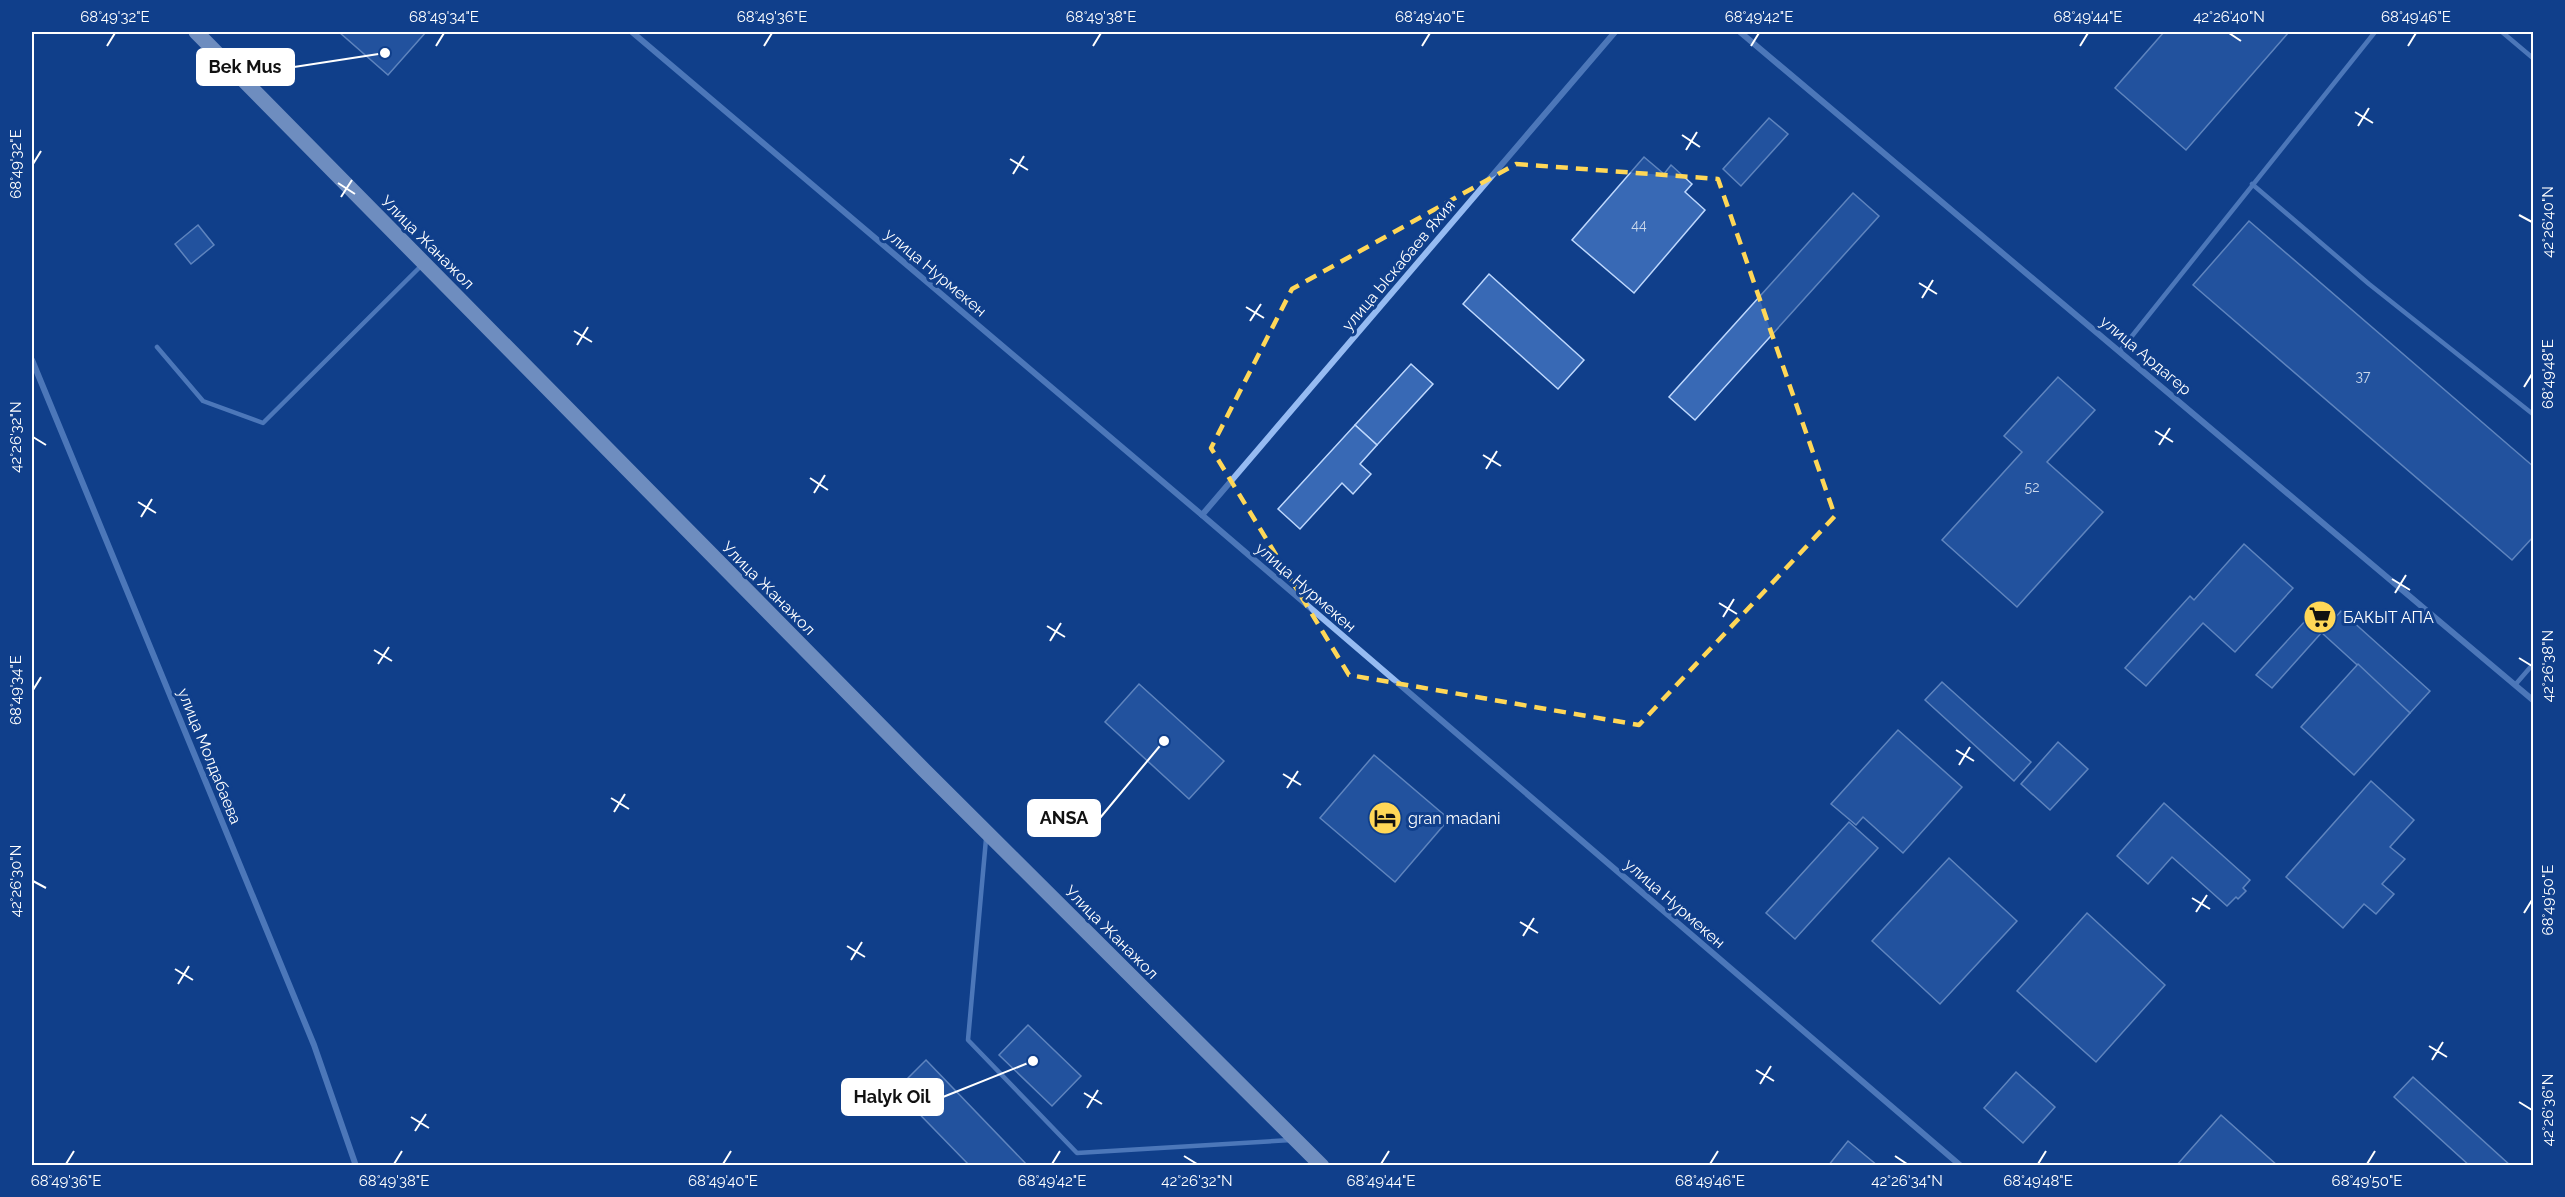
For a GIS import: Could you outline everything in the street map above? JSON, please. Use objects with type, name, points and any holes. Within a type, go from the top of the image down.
[{"type":"main road","name":"Улица Жанажол","points":[[196,32],[987,833],[1322,1166]]},
{"type":"street","name":"улица Нурмекен","points":[[632,32],[1202,515],[1961,1166]]},
{"type":"street","name":"улица Ыскабаев Яхия","points":[[1202,515],[1615,32]]},
{"type":"street","name":"улица Ардагер","points":[[1740,32],[2534,701]]},
{"type":"street","name":"улица Молдабаева","points":[[32,360],[314,1045],[356,1166]]},
{"type":"lane","points":[[2120,351],[2375,32]]},
{"type":"lane","points":[[2502,32],[2534,59]]},
{"type":"lane","points":[[2252,184],[2369,284],[2534,415]]},
{"type":"lane","points":[[157,346],[203,400],[263,423],[424,263]]},
{"type":"lane","points":[[2515,685],[2534,663]]},
{"type":"lane","points":[[987,833],[968,1040],[1077,1153],[1296,1140]]},
{"type":"highlighted area","points":[[1516,164],[1718,179],[1835,516],[1639,725],[1349,675],[1211,448],[1292,289]]},
{"type":"building","points":[[339,32],[426,32],[388,75]]},
{"type":"building","points":[[2164,32],[2289,32],[2186,150],[2115,88]]},
{"type":"building","points":[[1769,118],[1788,134],[1741,186],[1723,169]]},
{"type":"building","points":[[1644,157],[1664,174],[1671,165],[1692,184],[1685,192],[1705,210],[1634,293],[1572,240]]},
{"type":"building","points":[[1853,193],[1879,216],[1695,420],[1669,397]]},
{"type":"building","points":[[2249,221],[2534,467],[2534,536],[2512,560],[2193,285]]},
{"type":"building","points":[[198,225],[214,245],[191,264],[175,244]]},
{"type":"building","points":[[1489,274],[1584,360],[1558,389],[1463,304]]},
{"type":"building","points":[[1411,364],[1433,384],[1377,445],[1355,425]]},
{"type":"building","points":[[2058,377],[2095,410],[2047,462],[2103,512],[2017,607],[1942,540],[2022,452],[2004,436]]},
{"type":"building","points":[[1355,425],[1377,445],[1360,464],[1371,474],[1353,494],[1342,483],[1300,529],[1278,509]]},
{"type":"building","points":[[2244,544],[2293,588],[2235,652],[2203,623],[2146,686],[2125,668],[2190,596],[2194,600]]},
{"type":"building","points":[[2316,609],[2331,622],[2272,688],[2256,675]]},
{"type":"building","points":[[2341,611],[2430,691],[2410,713],[2322,633]]},
{"type":"building","points":[[2358,664],[2410,713],[2354,775],[2301,727]]},
{"type":"building","points":[[1942,682],[2031,762],[2014,781],[1925,700]]},
{"type":"building","points":[[1139,684],[1224,761],[1189,799],[1105,722]]},
{"type":"building","points":[[1898,730],[1962,787],[1903,853],[1863,817],[1856,825],[1831,804]]},
{"type":"building","points":[[2058,742],[2088,769],[2050,810],[2021,784]]},
{"type":"building","name":"gran madani","points":[[1374,755],[1449,819],[1395,882],[1320,818]]},
{"type":"building","points":[[2371,781],[2414,820],[2390,847],[2405,859],[2382,884],[2394,894],[2376,914],[2364,904],[2343,928],[2286,877]]},
{"type":"building","points":[[2164,803],[2250,880],[2243,888],[2246,891],[2238,899],[2236,897],[2227,906],[2172,857],[2148,884],[2117,856]]},
{"type":"building","points":[[1849,822],[1878,848],[1795,939],[1766,913]]},
{"type":"building","points":[[1949,858],[2017,921],[1940,1004],[1872,941]]},
{"type":"building","points":[[2087,913],[2165,985],[2096,1062],[2017,991]]},
{"type":"building","points":[[1028,1025],[1081,1076],[1052,1106],[999,1055]]},
{"type":"building","points":[[926,1060],[1028,1166],[970,1166],[896,1090]]},
{"type":"building","points":[[2016,1072],[2055,1107],[2023,1143],[1984,1108]]},
{"type":"building","points":[[2413,1077],[2511,1166],[2470,1166],[2394,1097]]},
{"type":"building","points":[[2221,1115],[2278,1166],[2176,1166]]},
{"type":"building","points":[[1848,1141],[1878,1166],[1828,1166]]},
{"type":"place","name":"Bek Mus","points":[[385,53]]},
{"type":"place","name":"БАКЫТ АПА","points":[[2320,617]]},
{"type":"place","name":"ANSA","points":[[1164,741]]},
{"type":"place","name":"gran madani","points":[[1385,818]]},
{"type":"place","name":"Halyk Oil","points":[[1033,1061]]}]
